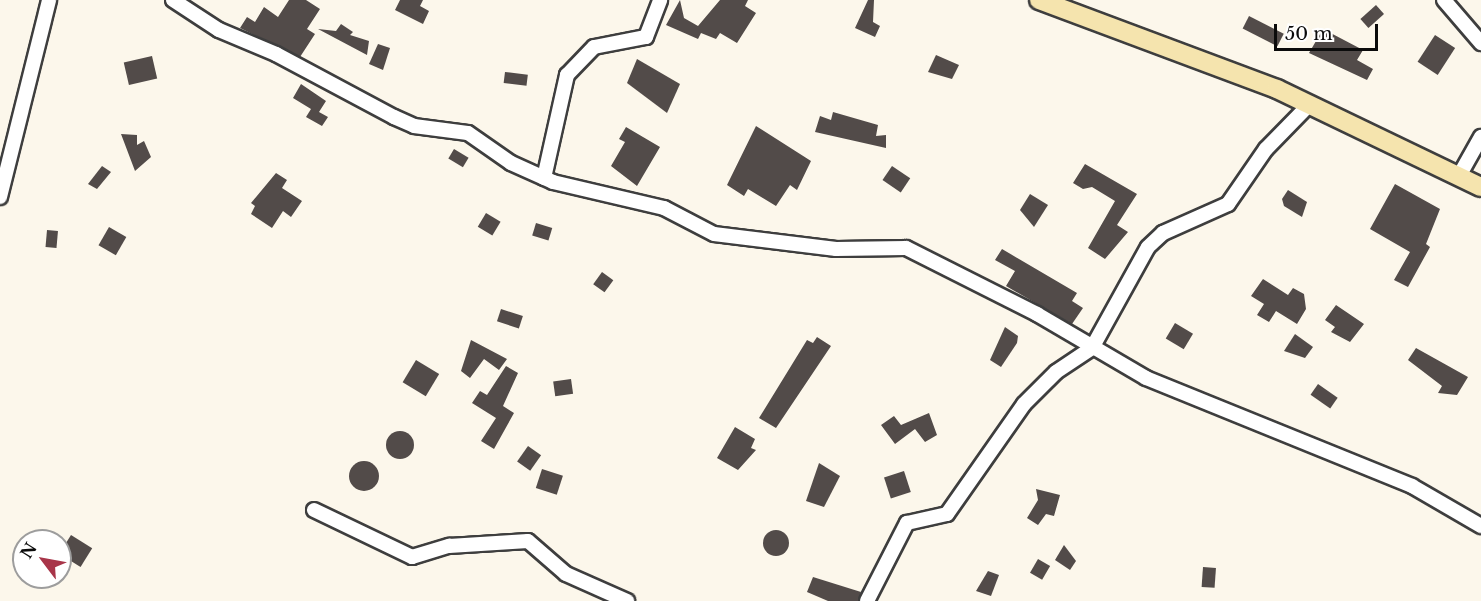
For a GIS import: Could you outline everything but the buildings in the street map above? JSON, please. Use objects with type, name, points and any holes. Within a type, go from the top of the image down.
[{"type":"main road","points":[[1039,0],[1309,105],[1481,187]]},
{"type":"street","points":[[0,197],[49,0]]},
{"type":"street","points":[[173,0],[219,30],[276,54],[394,117],[414,126],[468,134],[544,178],[604,198],[664,208],[714,234],[836,249],[906,248],[1146,378],[1412,486],[1481,526]]},
{"type":"street","points":[[544,178],[567,75],[594,47],[646,37],[660,0]]},
{"type":"street","points":[[1444,0],[1481,43]]},
{"type":"street","points":[[867,601],[907,523],[947,514],[1024,404],[1056,372],[1092,348],[1148,247],[1163,233],[1228,204],[1266,149],[1309,105]]},
{"type":"street","points":[[1459,176],[1481,137]]},
{"type":"street","points":[[314,510],[412,557],[449,546],[528,540],[567,574],[627,601]]}]
